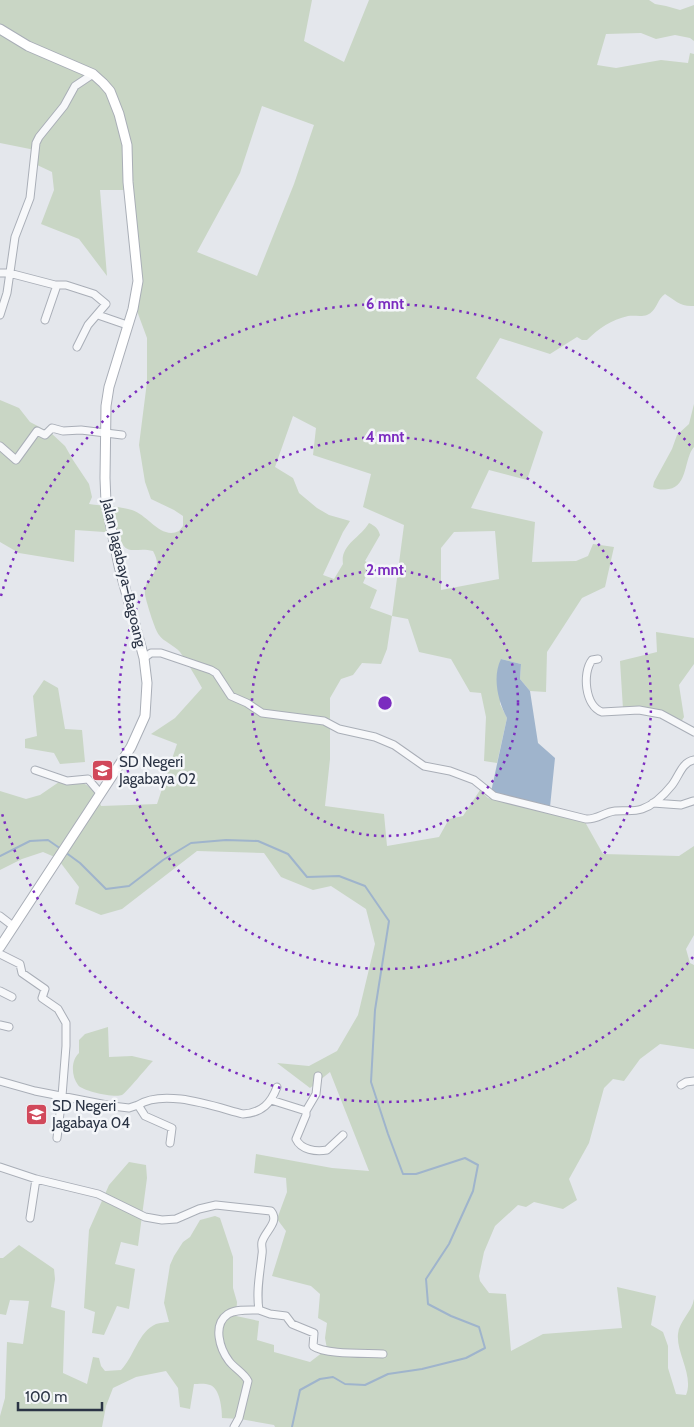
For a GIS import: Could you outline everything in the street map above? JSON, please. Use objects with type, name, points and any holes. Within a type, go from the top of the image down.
[{"type":"street","name":"Jalan Jagabaya–Bagoang","points":[[0,29],[28,46],[93,74],[110,91],[119,114],[126,145],[138,281],[133,309],[109,387],[106,406],[106,502],[119,566],[144,658],[147,683],[145,716],[131,747],[13,926]]},
{"type":"street","points":[[0,315],[7,293],[15,237],[30,198],[39,137],[64,106],[74,86],[93,74]]},
{"type":"street","points":[[0,272],[55,285],[66,285],[94,294],[106,304],[88,325],[77,347]]},
{"type":"street","points":[[45,320],[56,288],[55,285]]},
{"type":"street","points":[[98,314],[127,326]]},
{"type":"street","points":[[0,446],[16,460],[37,431],[45,435],[52,428],[63,431],[81,430],[122,435]]},
{"type":"street","points":[[144,658],[151,653],[161,653],[211,670],[220,678],[231,696],[247,703],[262,713],[324,722],[339,729],[386,741],[424,766],[474,780],[494,796],[590,820],[614,811],[640,810],[653,803],[672,784],[687,762],[694,760]]},
{"type":"street","points":[[598,659],[592,660],[588,665],[587,684],[588,696],[592,706],[597,710],[602,712],[639,710],[660,714],[694,732]]},
{"type":"street","points":[[35,770],[67,781],[88,779],[100,793]]},
{"type":"street","points":[[653,803],[681,805],[692,801]]},
{"type":"street","points":[[0,916],[13,926],[0,947]]},
{"type":"street","points":[[0,954],[20,964],[22,973],[45,989],[42,998],[58,1009],[66,1023],[66,1046],[57,1138]]},
{"type":"street","points":[[0,991],[12,997]]},
{"type":"street","points":[[0,1025],[10,1026]]},
{"type":"street","points":[[318,1076],[316,1094],[306,1111],[296,1139],[298,1143],[307,1149],[328,1150],[343,1134]]},
{"type":"street","points":[[0,1081],[112,1106],[129,1108],[155,1099],[175,1098],[243,1114],[250,1114],[262,1109],[271,1100],[277,1087]]},
{"type":"street","points":[[681,1085],[694,1081]]},
{"type":"street","points":[[271,1100],[306,1111]]},
{"type":"street","points":[[138,1105],[145,1116],[172,1128],[170,1143]]},
{"type":"street","points":[[0,1166],[36,1179],[98,1194],[146,1217],[162,1220],[176,1219],[199,1209],[216,1205],[271,1211],[275,1220],[262,1242],[263,1252],[258,1282],[259,1310]]},
{"type":"street","points":[[30,1218],[36,1179]]},
{"type":"street","points":[[234,1427],[240,1418],[248,1381],[226,1356],[219,1341],[220,1326],[228,1314],[236,1311],[259,1310],[270,1314],[286,1316],[292,1324],[312,1331],[314,1335],[313,1346],[317,1348],[333,1353],[383,1354]]},
{"type":"green space","points":[[0,0],[312,0],[304,41],[344,62],[369,0],[649,0],[655,4],[680,10],[694,5],[694,41],[690,38],[675,35],[656,39],[641,33],[606,34],[597,65],[616,68],[661,60],[688,63],[690,53],[694,54],[694,306],[681,304],[665,294],[653,311],[647,315],[628,316],[611,322],[587,340],[577,337],[550,354],[500,338],[476,378],[543,432],[527,480],[489,470],[471,508],[535,522],[532,562],[576,561],[588,556],[593,544],[614,547],[605,587],[582,598],[547,652],[546,692],[530,691],[520,679],[521,664],[501,659],[500,704],[507,718],[497,763],[484,761],[486,717],[481,693],[470,692],[451,659],[419,652],[408,619],[392,616],[387,649],[381,664],[362,663],[353,675],[341,679],[330,698],[330,759],[325,806],[384,814],[387,846],[439,837],[449,819],[463,816],[480,790],[488,798],[585,822],[603,854],[679,856],[694,846],[694,935],[686,949],[690,963],[694,965],[694,1049],[660,1044],[640,1059],[624,1081],[613,1079],[604,1088],[589,1143],[569,1179],[577,1200],[563,1209],[534,1202],[526,1207],[518,1205],[495,1226],[484,1252],[479,1276],[480,1281],[489,1293],[506,1294],[511,1351],[543,1334],[622,1328],[617,1287],[656,1296],[651,1325],[663,1332],[668,1346],[668,1368],[676,1394],[686,1395],[688,1388],[678,1334],[694,1299],[694,1427],[275,1427],[274,1425],[240,1419],[222,1418],[218,1394],[208,1384],[194,1384],[190,1409],[180,1407],[178,1388],[166,1371],[136,1377],[113,1388],[106,1406],[102,1427],[0,1427],[0,1416],[5,1398],[7,1342],[23,1344],[29,1301],[10,1300],[6,1315],[0,1314],[0,1258],[3,1258],[19,1245],[54,1269],[55,1279],[51,1307],[65,1311],[63,1373],[87,1384],[93,1357],[99,1358],[101,1366],[105,1371],[121,1370],[140,1339],[150,1328],[156,1324],[169,1322],[164,1303],[170,1265],[183,1242],[190,1237],[200,1220],[215,1216],[220,1218],[233,1257],[233,1288],[237,1302],[236,1316],[259,1321],[257,1340],[274,1345],[274,1352],[310,1362],[327,1349],[325,1338],[327,1323],[318,1318],[320,1294],[311,1286],[272,1276],[286,1231],[277,1219],[287,1192],[286,1178],[254,1173],[256,1154],[332,1168],[369,1171],[330,1072],[310,1088],[277,1063],[309,1066],[337,1051],[358,1015],[375,944],[366,909],[331,886],[313,890],[281,877],[264,853],[197,851],[122,909],[101,915],[75,904],[79,887],[57,858],[43,852],[22,859],[0,870],[0,791],[26,799],[40,795],[59,782],[81,781],[96,792],[101,806],[157,804],[177,744],[151,734],[175,718],[202,688],[180,652],[161,637],[154,624],[145,591],[146,585],[157,566],[153,551],[127,549],[121,541],[119,533],[75,530],[74,562],[19,553],[0,542],[0,400],[19,408],[30,422],[51,433],[65,446],[89,484],[92,497],[89,504],[132,510],[160,530],[172,533],[179,531],[183,526],[183,516],[151,499],[145,482],[139,445],[147,382],[147,338],[137,311],[129,190],[100,190],[107,276],[79,239],[41,224],[54,190],[52,172],[35,164],[35,150],[0,143]],"holes":[[[262,106],[314,125],[294,184],[257,276],[197,252],[240,173]],[[293,416],[316,428],[313,455],[371,474],[363,507],[404,525],[392,616],[370,608],[377,590],[363,583],[371,565],[365,561],[380,535],[376,528],[369,523],[348,547],[343,557],[343,564],[334,579],[323,575],[350,521],[329,515],[317,508],[299,493],[293,478],[275,467]],[[495,531],[499,579],[441,590],[441,548],[454,532]]]},
{"type":"green space","points":[[694,404],[694,447],[683,477],[680,483],[669,489],[653,487],[677,435],[689,424]]},
{"type":"green space","points":[[656,632],[694,638],[694,664],[679,685],[684,717],[678,727],[656,711],[623,709],[620,661],[657,652]]},
{"type":"green space","points":[[44,680],[58,688],[65,729],[82,730],[85,762],[60,764],[54,753],[25,748],[25,739],[37,736],[33,696]]},
{"type":"green space","points":[[108,1027],[109,1057],[132,1056],[153,1061],[122,1095],[118,1096],[85,1090],[78,1085],[73,1073],[74,1060],[79,1053],[79,1040],[85,1034]]},
{"type":"green space","points":[[129,1162],[146,1165],[147,1178],[138,1246],[121,1242],[115,1264],[135,1269],[129,1309],[117,1306],[104,1335],[92,1333],[95,1312],[84,1308],[89,1230],[109,1185]]},
{"type":"water","points":[[501,659],[521,664],[520,679],[530,691],[538,743],[555,758],[550,807],[491,792],[507,718],[497,689],[497,673]]},
{"type":"waterway","points":[[0,856],[30,841],[48,840],[61,849]]},
{"type":"waterway","points":[[65,852],[80,863],[106,889],[129,886],[163,860],[191,843],[226,840],[258,841],[288,854],[307,877],[339,876],[365,886],[389,921],[375,1010],[371,1082],[403,1174],[416,1174],[465,1158],[478,1165],[473,1191],[449,1244],[426,1279],[428,1304],[479,1327],[485,1348],[466,1358],[422,1369],[388,1374],[365,1385],[345,1384],[333,1377],[320,1379],[300,1390],[292,1427]]},
{"type":"place","name":"SD Negeri Jagabaya 02","points":[[103,771]]},
{"type":"place","name":"SD Negeri Jagabaya 04","points":[[36,1115]]}]
